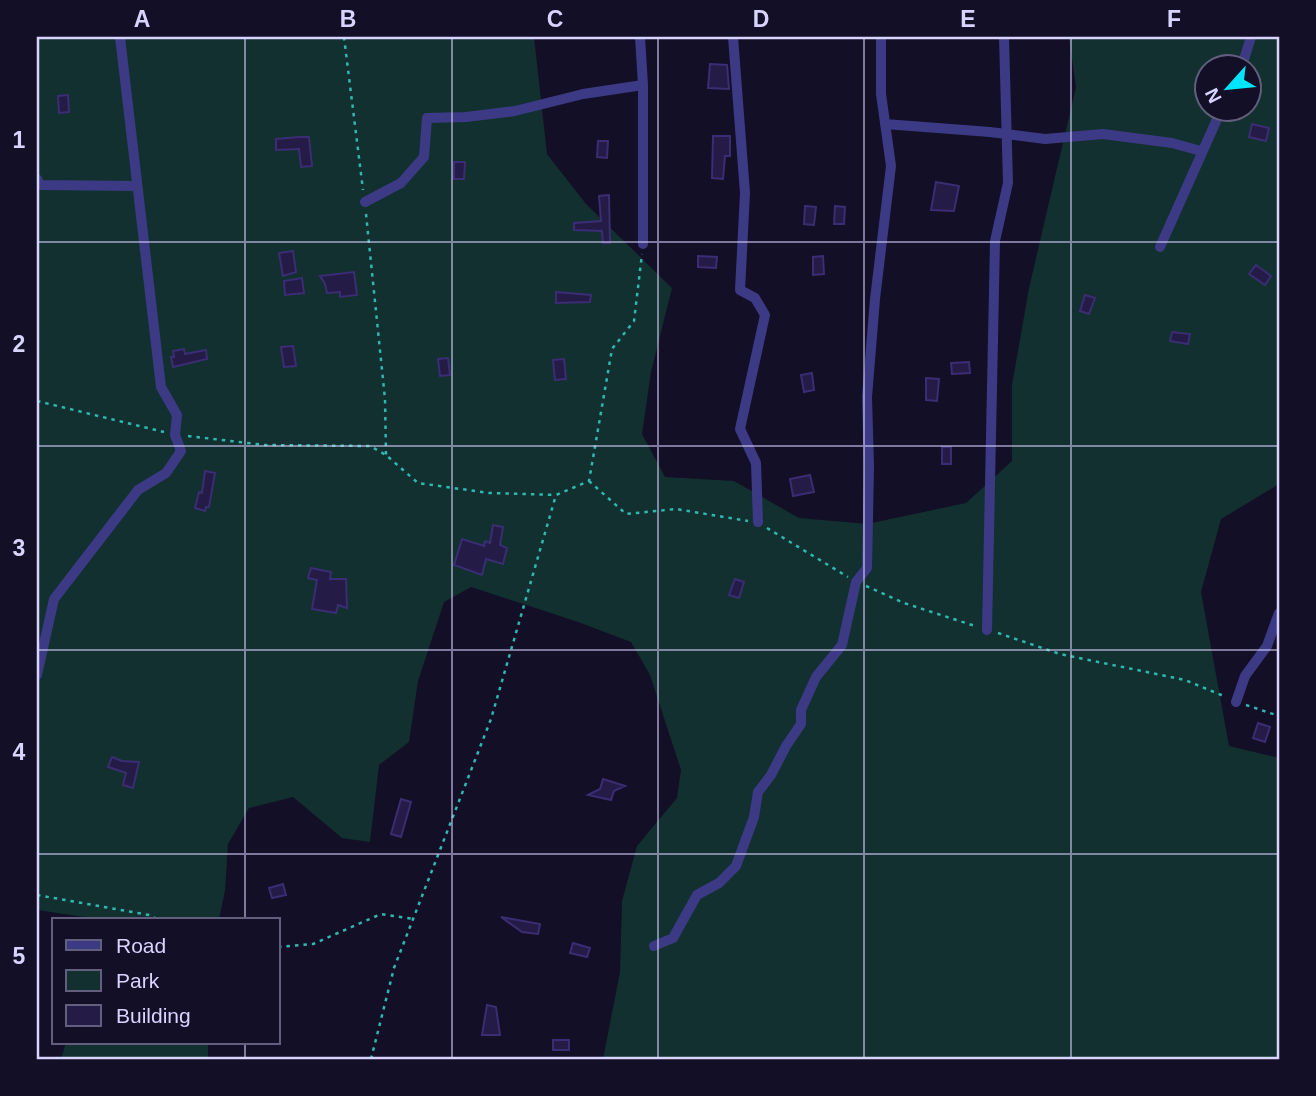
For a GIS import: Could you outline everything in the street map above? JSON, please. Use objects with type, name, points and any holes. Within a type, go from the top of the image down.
[{"type":"street","points":[[37,676],[54,599],[138,490],[166,473],[181,451],[175,435],[177,415],[161,387],[120,37]]},
{"type":"street","points":[[640,37],[643,85],[643,244]]},
{"type":"street","points":[[733,37],[745,193],[740,290],[755,299],[765,315],[740,429],[755,463],[758,522]]},
{"type":"street","points":[[654,946],[673,937],[697,895],[719,883],[736,866],[754,817],[758,792],[801,724],[801,710],[816,677],[842,645],[856,582],[867,568],[867,397],[875,299],[891,166],[881,94],[881,37]]},
{"type":"street","points":[[987,630],[995,241],[1008,183],[1004,37]]},
{"type":"street","points":[[365,202],[401,183],[424,157],[427,118],[467,117],[515,111],[583,94],[643,85]]},
{"type":"street","points":[[1160,247],[1215,122]]},
{"type":"street","points":[[885,124],[1045,139],[1103,134],[1172,143],[1201,151]]},
{"type":"street","points":[[37,179],[40,185],[136,186]]},
{"type":"street","points":[[1237,702],[1245,676],[1267,646],[1279,612]]},
{"type":"path","points":[[344,37],[365,202],[385,399],[386,455]]},
{"type":"path","points":[[589,481],[612,349],[634,321],[643,244]]},
{"type":"path","points":[[37,401],[175,435],[265,445],[370,446],[386,455],[418,483],[489,493],[556,495],[589,481]]},
{"type":"path","points":[[589,481],[626,514],[676,509],[758,522],[856,582],[904,603],[1060,654],[1185,680],[1279,716]]},
{"type":"path","points":[[371,1059],[394,968],[491,719],[556,495]]},
{"type":"path","points":[[37,895],[155,918]]},
{"type":"path","points":[[280,947],[313,944],[381,914],[414,919]]},
{"type":"green space","points":[[37,37],[534,37],[547,154],[586,204],[672,288],[651,372],[642,434],[665,477],[734,481],[799,518],[867,524],[966,503],[1012,461],[1012,385],[1029,288],[1076,87],[1069,37],[1279,37],[1279,484],[1221,519],[1201,592],[1229,746],[1279,758],[1279,1059],[603,1059],[620,972],[622,901],[637,846],[677,798],[681,770],[650,675],[631,642],[471,587],[444,602],[418,681],[409,742],[379,765],[370,842],[342,838],[293,797],[249,808],[228,844],[225,891],[219,918],[91,918],[37,910]]},
{"type":"green space","points":[[65,1044],[208,1044],[208,1059],[61,1059]]},
{"type":"building","points":[[710,64],[727,65],[729,89],[708,88]]},
{"type":"building","points":[[68,95],[69,112],[59,113],[58,96]]},
{"type":"building","points":[[1252,124],[1269,128],[1266,141],[1249,137]]},
{"type":"building","points":[[713,136],[730,136],[730,156],[725,156],[723,179],[712,178]]},
{"type":"building","points":[[309,137],[312,166],[301,167],[299,149],[276,150],[276,139]]},
{"type":"building","points":[[598,141],[608,141],[607,158],[597,157]]},
{"type":"building","points":[[454,162],[465,162],[464,179],[454,179]]},
{"type":"building","points":[[936,182],[959,186],[954,211],[931,210]]},
{"type":"building","points":[[609,195],[610,243],[603,243],[602,231],[574,230],[574,223],[601,221],[599,196]]},
{"type":"building","points":[[805,206],[816,207],[814,225],[804,224]]},
{"type":"building","points":[[835,206],[845,207],[844,224],[834,224]]},
{"type":"building","points":[[293,251],[296,272],[283,276],[279,253]]},
{"type":"building","points":[[698,256],[717,257],[716,268],[698,267]]},
{"type":"building","points":[[823,256],[824,274],[813,275],[813,257]]},
{"type":"building","points":[[1256,265],[1271,276],[1265,285],[1249,274]]},
{"type":"building","points":[[354,272],[357,295],[340,297],[340,292],[327,293],[320,276]]},
{"type":"building","points":[[302,278],[304,293],[285,295],[284,281]]},
{"type":"building","points":[[556,292],[591,295],[590,302],[556,303]]},
{"type":"building","points":[[1085,295],[1095,298],[1089,314],[1080,311]]},
{"type":"building","points":[[1172,332],[1190,334],[1188,344],[1170,341]]},
{"type":"building","points":[[293,346],[296,366],[284,367],[281,347]]},
{"type":"building","points":[[184,349],[185,354],[206,350],[207,359],[173,367],[173,351]]},
{"type":"building","points":[[448,358],[450,375],[440,376],[438,359]]},
{"type":"building","points":[[564,359],[566,379],[555,380],[553,360]]},
{"type":"building","points":[[969,362],[970,373],[952,374],[951,363]]},
{"type":"building","points":[[812,373],[814,390],[804,392],[801,375]]},
{"type":"building","points":[[926,378],[939,379],[937,401],[926,400]]},
{"type":"building","points":[[942,447],[951,447],[951,464],[942,464]]},
{"type":"building","points":[[205,471],[215,473],[209,507],[206,507],[205,511],[195,508],[199,492],[202,493]]},
{"type":"building","points":[[810,475],[814,492],[793,496],[790,479]]},
{"type":"building","points":[[493,525],[503,527],[500,545],[507,548],[503,564],[486,559],[482,575],[454,565],[462,539],[484,546],[485,541],[490,543]]},
{"type":"building","points":[[311,568],[331,572],[330,579],[346,579],[347,608],[338,605],[336,613],[312,609],[317,580],[308,578]]},
{"type":"building","points":[[735,579],[744,582],[739,598],[729,595]]},
{"type":"building","points":[[1258,723],[1270,727],[1265,742],[1253,738]]},
{"type":"building","points":[[112,757],[122,761],[139,762],[133,788],[123,785],[126,773],[108,767]]},
{"type":"building","points":[[603,779],[625,786],[614,791],[611,800],[588,795],[600,789]]},
{"type":"building","points":[[401,799],[411,802],[401,837],[391,834]]},
{"type":"building","points":[[283,884],[286,895],[272,898],[269,888]]},
{"type":"building","points":[[501,917],[540,924],[538,934],[522,932]]},
{"type":"building","points":[[573,943],[590,948],[587,957],[570,953]]},
{"type":"building","points":[[487,1005],[496,1007],[500,1035],[482,1035]]},
{"type":"building","points":[[553,1040],[569,1040],[569,1050],[553,1050]]}]
